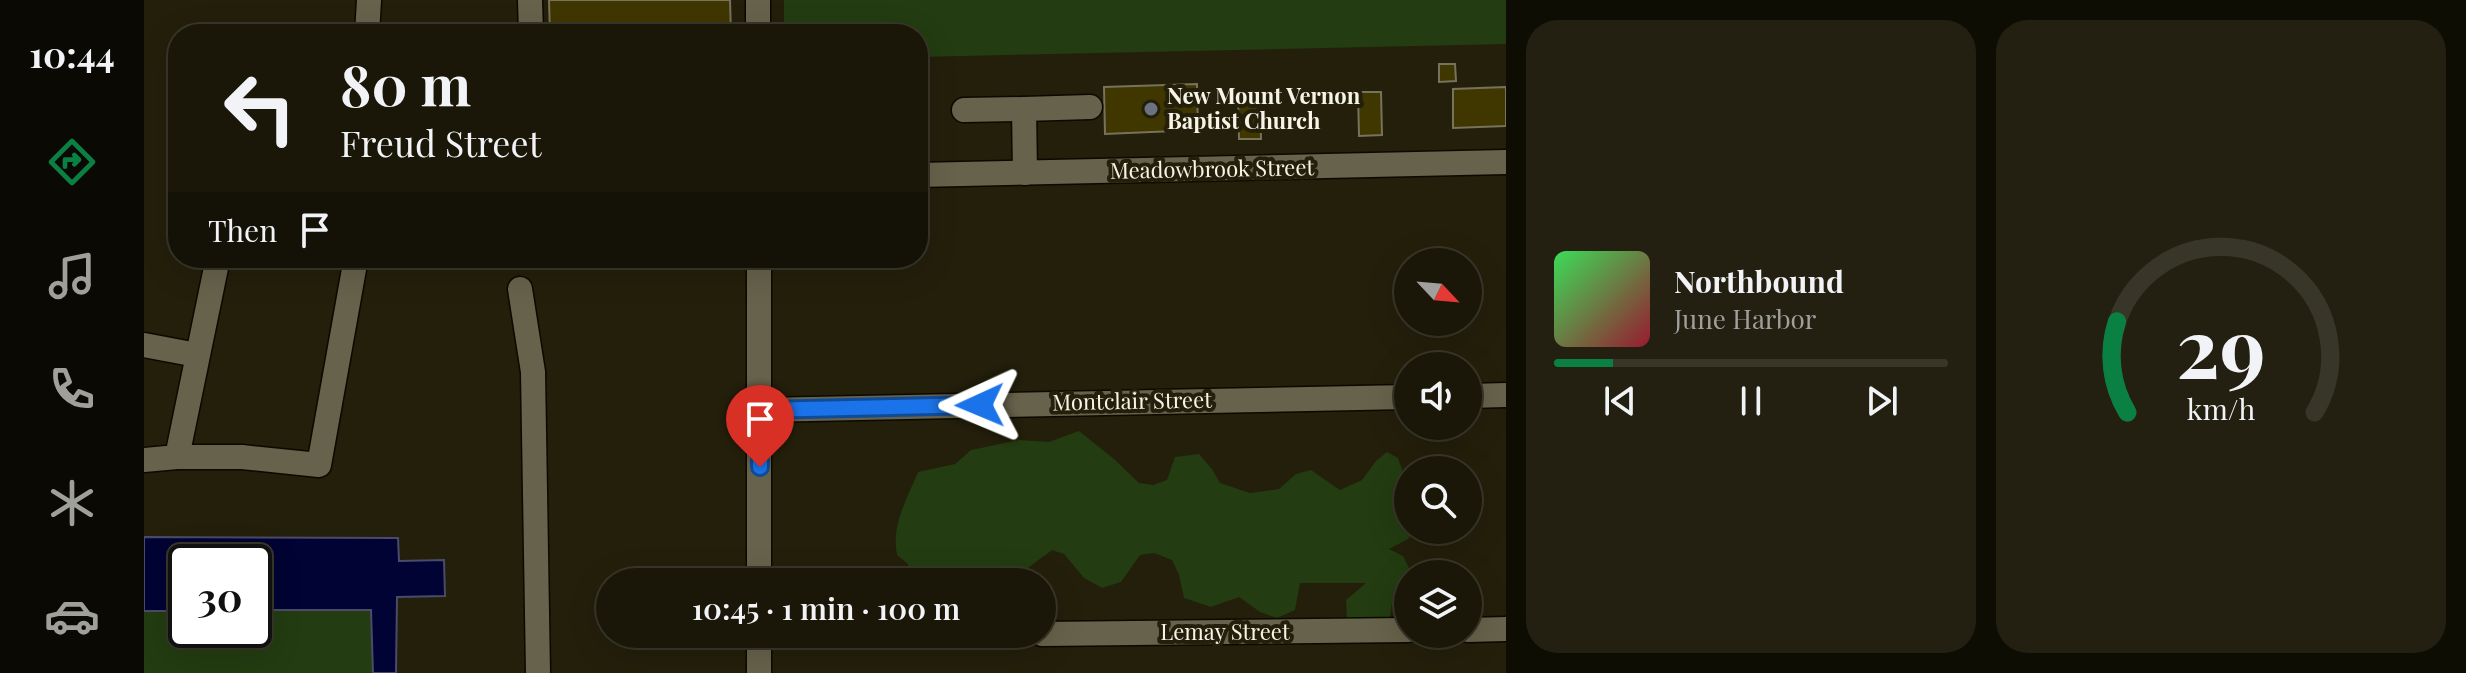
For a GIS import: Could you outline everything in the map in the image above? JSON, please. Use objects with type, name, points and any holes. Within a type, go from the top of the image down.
[{"type":"street","points":[[368,24],[369,0]]},
{"type":"street","points":[[530,0],[531,24]]},
{"type":"street","points":[[758,0],[758,24]]},
{"type":"street","points":[[964,110],[1090,107]]},
{"type":"street","points":[[1024,109],[1025,173]]},
{"type":"street","name":"Meadowbrook Street","points":[[928,175],[1506,162]]},
{"type":"street","points":[[177,457],[216,268]]},
{"type":"street","points":[[144,460],[242,457],[319,465],[354,268]]},
{"type":"street","points":[[759,268],[759,568]]},
{"type":"street","points":[[520,289],[533,372],[538,673]]},
{"type":"street","points":[[144,345],[197,355]]},
{"type":"street","points":[[1482,396],[1506,395]]},
{"type":"street","name":"Montclair Street","points":[[760,410],[1394,397]]},
{"type":"street","points":[[1482,630],[1506,629]]},
{"type":"street","name":"Lemay Street","points":[[1056,634],[1394,630]]},
{"type":"street","points":[[759,648],[759,673]]},
{"type":"green space","points":[[784,0],[1506,0],[1506,44],[928,57],[928,24],[784,24]]},
{"type":"green space","points":[[1079,431],[1139,483],[1153,485],[1167,480],[1175,457],[1199,454],[1220,483],[1250,493],[1279,489],[1296,474],[1311,470],[1340,490],[1362,480],[1387,452],[1394,456],[1394,544],[1398,544],[1389,549],[1405,560],[1394,560],[1390,617],[1347,618],[1346,600],[1366,583],[1300,583],[1295,610],[1277,618],[1260,612],[1239,597],[1211,607],[1184,598],[1172,560],[1154,553],[1140,555],[1121,582],[1102,588],[1084,578],[1064,554],[1052,550],[1028,568],[908,568],[908,564],[897,555],[896,533],[901,512],[918,472],[955,464],[971,450],[1019,440],[1049,442]]},
{"type":"green space","points":[[371,609],[373,673],[144,673],[144,611],[168,611],[168,648],[272,648],[272,610]]},
{"type":"shaded area","points":[[144,537],[398,538],[399,561],[444,560],[445,596],[397,597],[396,673],[373,673],[371,610],[272,610],[272,544],[168,544],[168,611],[144,611]]},
{"type":"building","points":[[549,0],[730,0],[731,24],[550,24]]},
{"type":"building","points":[[1439,64],[1455,64],[1456,81],[1439,82]]},
{"type":"building","name":"New Mount Vernon Baptist Church","points":[[1197,84],[1198,130],[1105,134],[1104,87]]},
{"type":"building","points":[[1506,87],[1506,126],[1453,128],[1453,89]]},
{"type":"building","points":[[1358,92],[1381,92],[1382,135],[1359,136]]},
{"type":"building","points":[[1238,97],[1260,97],[1261,139],[1239,139]]},
{"type":"place","name":"New Mount Vernon Baptist Church","points":[[1151,109]]},
{"type":"route","points":[[760,467],[760,410],[980,405]]}]
